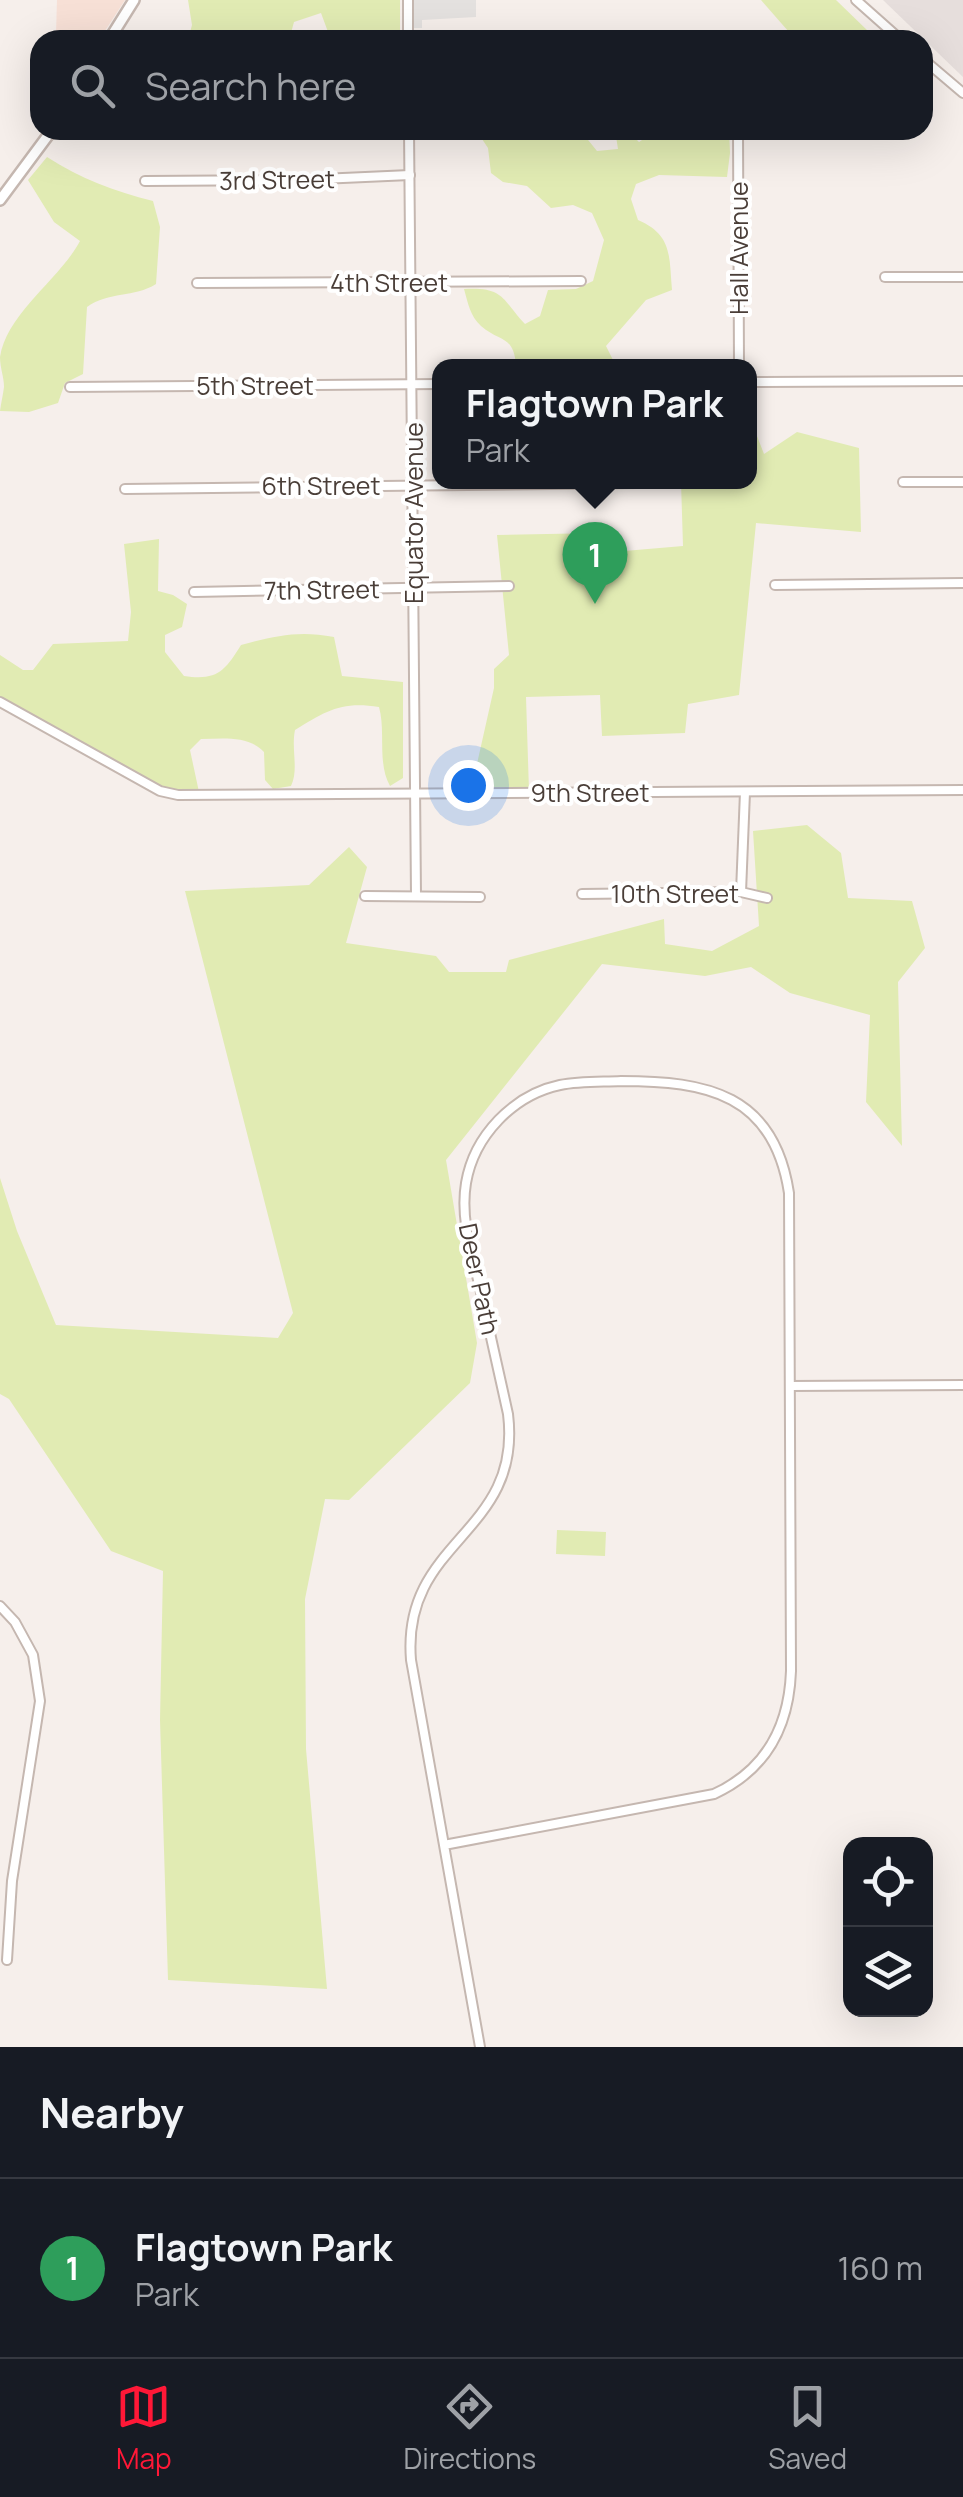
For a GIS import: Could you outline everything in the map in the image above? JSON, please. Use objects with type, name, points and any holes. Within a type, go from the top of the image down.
[{"type":"street","points":[[115,30],[134,0]]},
{"type":"street","points":[[408,0],[408,30]]},
{"type":"street","points":[[856,0],[890,30]]},
{"type":"street","points":[[933,68],[963,93]]},
{"type":"street","points":[[0,200],[45,140]]},
{"type":"street","name":"Equator Avenue","points":[[409,140],[416,895]]},
{"type":"street","name":"Hall Avenue","points":[[738,140],[739,359]]},
{"type":"street","name":"3rd Street","points":[[145,181],[410,175]]},
{"type":"street","points":[[885,277],[963,277]]},
{"type":"street","name":"4th Street","points":[[197,284],[580,281]]},
{"type":"street","points":[[757,382],[963,381]]},
{"type":"street","name":"5th Street","points":[[70,387],[432,384]]},
{"type":"street","points":[[903,482],[963,482]]},
{"type":"street","name":"6th Street","points":[[126,490],[432,486]]},
{"type":"street","points":[[775,585],[963,583]]},
{"type":"street","name":"7th Street","points":[[194,592],[509,586]]},
{"type":"street","name":"9th Street","points":[[0,702],[134,777],[178,795],[963,790]]},
{"type":"street","points":[[741,892],[744,792]]},
{"type":"street","name":"10th Street","points":[[582,894],[741,892],[767,898]]},
{"type":"street","points":[[365,896],[480,897]]},
{"type":"street","name":"Deer Path","points":[[444,1845],[698,1799],[742,1778],[768,1753],[783,1724],[790,1694],[790,1193],[781,1158],[752,1115],[724,1095],[692,1084],[589,1082],[544,1089],[494,1123],[469,1169],[465,1219],[508,1414],[507,1464],[489,1506],[424,1582],[416,1601],[410,1639],[444,1845],[480,2047]]},
{"type":"street","points":[[790,1386],[963,1385]]},
{"type":"street","points":[[0,1606],[24,1637],[39,1690],[12,1881],[7,1960]]},
{"type":"street","points":[[0,1880],[12,1881]]},
{"type":"shaded area","points":[[57,0],[125,0],[106,30],[56,30]]},
{"type":"shaded area","points":[[414,0],[476,0],[476,17],[422,20],[422,28],[414,28]]},
{"type":"shaded area","points":[[883,0],[963,0],[963,77],[933,48],[933,30],[914,30]]},
{"type":"green space","points":[[188,0],[400,0],[400,30],[327,30],[321,13],[294,22],[292,30],[191,30]]},
{"type":"green space","points":[[761,0],[836,0],[867,30],[787,30]]},
{"type":"green space","points":[[483,140],[588,140],[597,151],[618,149],[617,140],[729,140],[727,177],[659,175],[636,184],[631,199],[638,220],[658,233],[667,248],[672,290],[646,300],[606,346],[612,359],[515,359],[509,344],[474,318],[464,289],[495,292],[525,324],[540,316],[548,290],[576,289],[593,281],[604,240],[592,213],[573,205],[551,208],[527,186],[503,182],[491,173],[488,148]]},
{"type":"green space","points":[[47,157],[98,183],[153,201],[160,227],[156,284],[87,307],[83,374],[65,383],[58,403],[29,412],[0,411],[4,387],[0,357],[5,341],[23,311],[80,241],[54,222],[28,180]]},
{"type":"green space","points":[[797,432],[859,448],[861,532],[756,523],[739,695],[688,704],[685,733],[602,736],[600,695],[526,697],[529,791],[470,795],[494,688],[494,669],[509,655],[497,535],[599,533],[601,553],[683,546],[681,489],[757,489],[757,436],[764,454]]},
{"type":"green space","points":[[159,539],[158,591],[187,604],[182,627],[165,635],[165,652],[184,676],[205,677],[219,672],[241,645],[298,634],[334,637],[342,676],[403,682],[403,778],[390,786],[386,777],[379,707],[354,705],[334,709],[295,730],[291,786],[273,789],[265,780],[264,752],[258,747],[235,739],[201,739],[190,750],[199,792],[178,792],[158,786],[0,698],[0,655],[23,670],[33,670],[53,644],[128,641],[131,612],[124,544]]},
{"type":"green space","points":[[807,825],[841,853],[848,898],[912,901],[925,948],[898,982],[902,1146],[866,1102],[870,1015],[790,993],[751,967],[705,976],[602,964],[446,1160],[477,1343],[470,1383],[349,1500],[325,1499],[305,1599],[306,1749],[327,1989],[168,1980],[160,1720],[163,1571],[111,1551],[9,1399],[0,1394],[0,1178],[56,1325],[278,1338],[293,1313],[185,891],[309,885],[349,847],[367,867],[346,943],[436,956],[449,972],[506,972],[509,960],[664,919],[665,944],[712,951],[759,926],[753,831]]},
{"type":"green space","points":[[557,1530],[606,1532],[605,1556],[556,1554]]},
{"type":"place","name":"Flagtown Park","points":[[595,604]]}]
